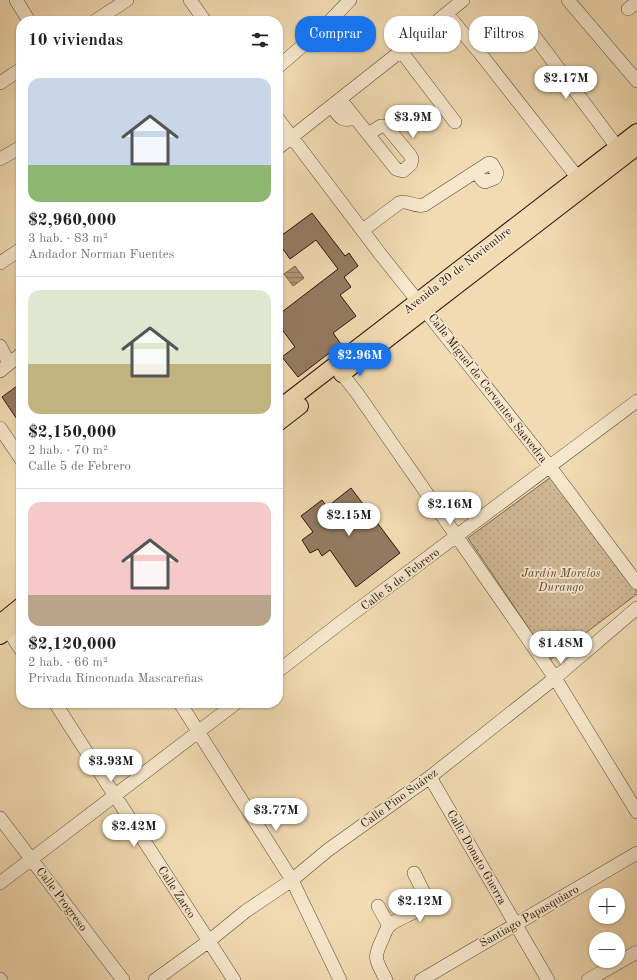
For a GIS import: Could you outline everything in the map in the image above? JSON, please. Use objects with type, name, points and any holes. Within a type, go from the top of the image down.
[{"type":"main road","name":"Avenida 20 de Noviembre","points":[[283,419],[342,374],[422,305],[637,132]]},
{"type":"main road","name":"Avenida 20 de Noviembre","points":[[283,405],[637,146]]},
{"type":"main road","points":[[2,625],[16,611]]},
{"type":"main road","points":[[2,625],[16,621]]},
{"type":"street","points":[[16,0],[26,16]]},
{"type":"street","points":[[103,16],[127,0]]},
{"type":"street","points":[[190,0],[201,16]]},
{"type":"street","points":[[283,63],[323,28],[350,0]]},
{"type":"street","points":[[445,16],[463,0]]},
{"type":"street","points":[[568,0],[637,81]]},
{"type":"street","points":[[447,14],[479,52],[578,178]]},
{"type":"street","points":[[538,41],[617,147]]},
{"type":"street","points":[[283,144],[401,52]]},
{"type":"street","points":[[403,52],[455,122]]},
{"type":"street","points":[[0,83],[16,72]]},
{"type":"street","points":[[336,103],[342,119],[348,121],[355,118],[368,134]]},
{"type":"street","name":"Calle Miguel de Cervantes Saavedra","points":[[283,125],[363,230],[550,467],[637,583]]},
{"type":"street","points":[[0,159],[16,150]]},
{"type":"street","points":[[363,230],[399,203],[406,201],[416,206],[424,205],[476,172]]},
{"type":"street","points":[[0,263],[16,252]]},
{"type":"street","points":[[0,346],[5,367],[16,358]]},
{"type":"street","points":[[342,374],[357,393],[555,678],[637,812]]},
{"type":"street","name":"Calle 5 de Febrero","points":[[283,667],[637,401]]},
{"type":"street","points":[[0,428],[16,452]]},
{"type":"street","name":"Calle Pino Suárez","points":[[154,980],[209,941],[246,911],[292,880],[328,850],[430,777],[555,678],[637,608]]},
{"type":"street","points":[[2,625],[16,643]]},
{"type":"street","name":"Calle Zarco","points":[[58,708],[234,980]]},
{"type":"street","points":[[183,708],[292,880],[340,980]]},
{"type":"street","points":[[0,883],[230,708]]},
{"type":"street","name":"Calle Donato Guerra","points":[[430,777],[548,980]]},
{"type":"street","name":"Calle Progreso","points":[[0,818],[123,980]]},
{"type":"street","name":"Santiago Papasquiaro","points":[[421,980],[637,853]]},
{"type":"street","points":[[386,980],[376,958],[378,948],[389,926],[420,908],[427,899],[414,873]]},
{"type":"street","points":[[378,906],[389,926]]},
{"type":"street","points":[[588,980],[637,952]]},
{"type":"green space","name":"Jardín Morelos Durango","points":[[551,477],[637,591],[637,594],[550,660],[468,538]]},
{"type":"shaded area","points":[[295,266],[304,278],[293,286],[284,274]]},
{"type":"building","points":[[312,213],[345,256],[349,253],[358,266],[344,277],[351,287],[340,295],[356,316],[333,333],[341,344],[298,377],[283,358],[283,356],[295,347],[283,331],[283,311],[338,269],[316,240],[290,259],[283,249],[283,234]]},
{"type":"building","points":[[16,387],[16,418],[2,397]]},
{"type":"building","points":[[351,488],[400,553],[356,587],[330,550],[322,556],[318,549],[310,553],[302,540],[313,532],[301,516],[322,500],[327,507]]}]
